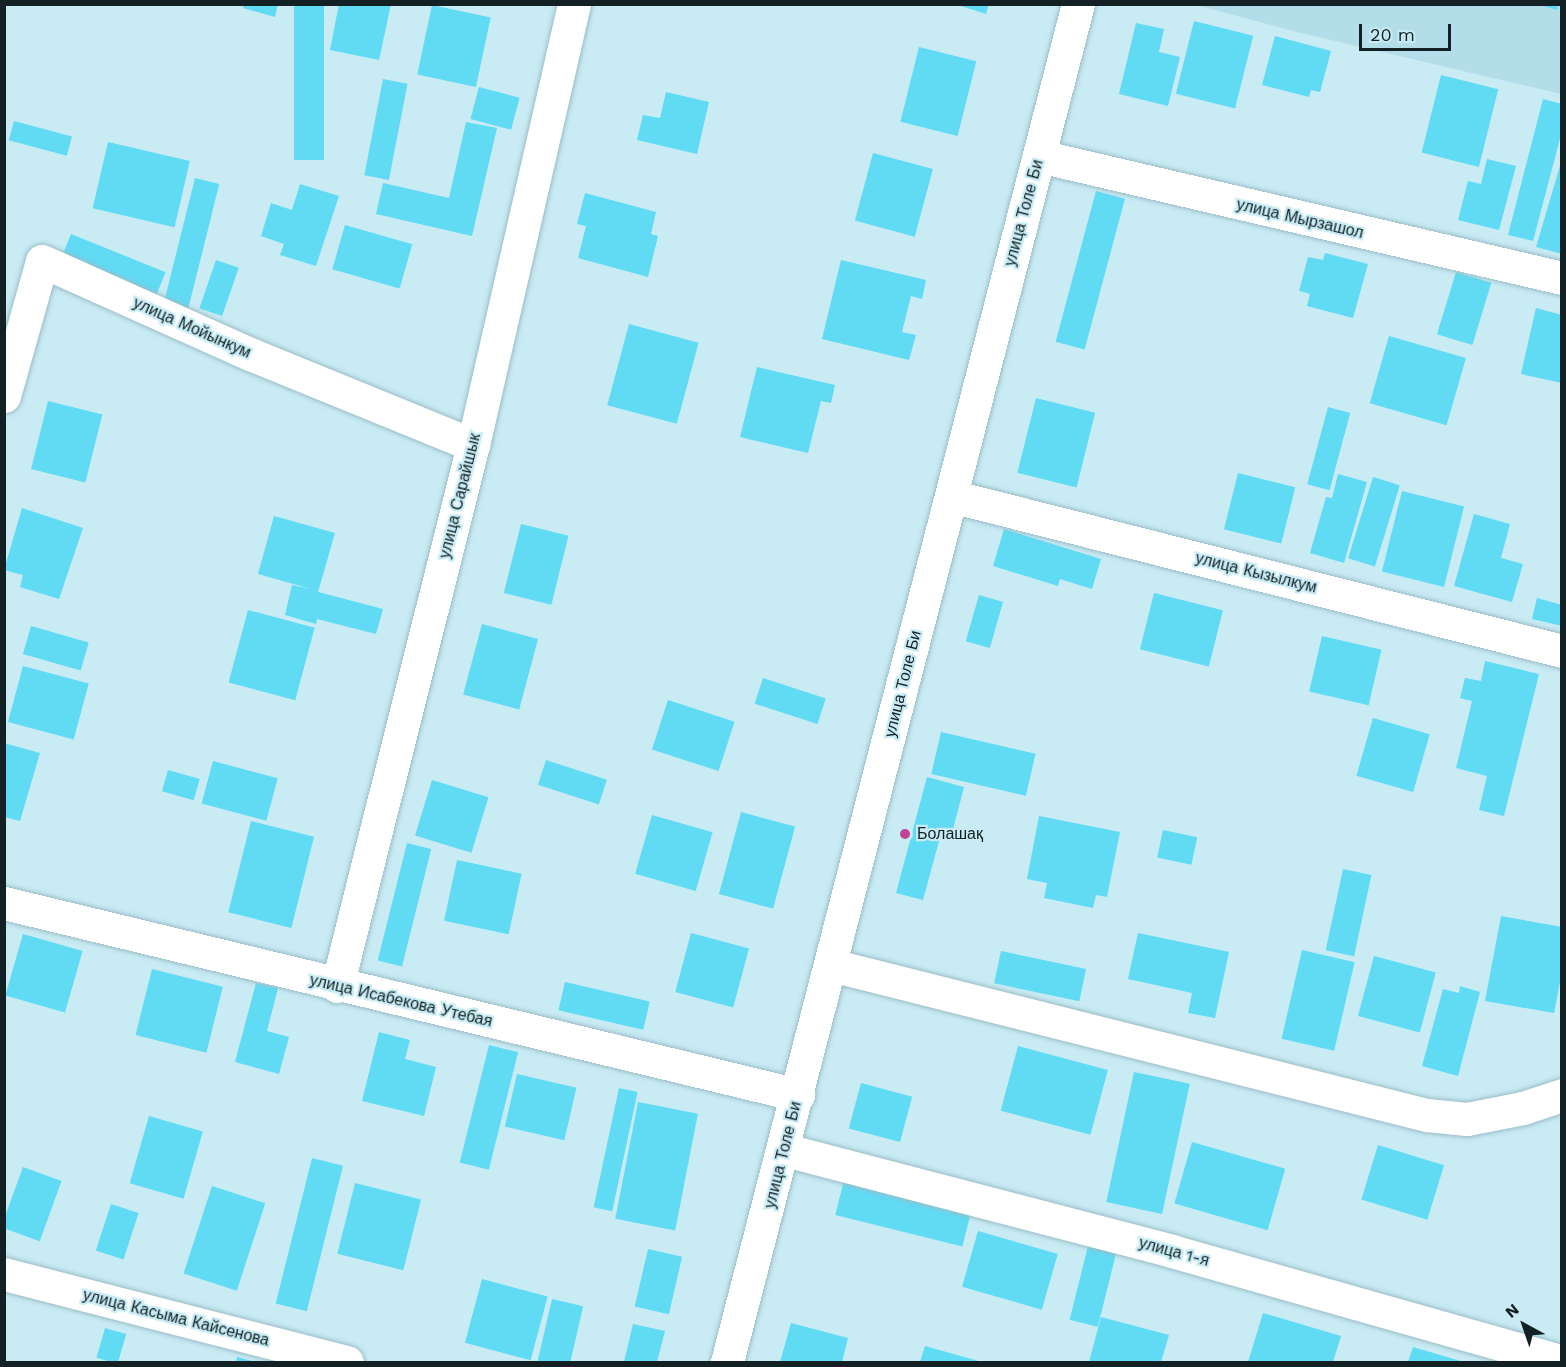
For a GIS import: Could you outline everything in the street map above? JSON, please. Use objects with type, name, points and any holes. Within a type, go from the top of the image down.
[{"type":"street","name":"улица Толе Би","points":[[727,1362],[785,1150],[1078,4]]},
{"type":"street","name":"улица Сарайшык","points":[[337,986],[473,445],[573,5]]},
{"type":"street","name":"улица Мырзашол","points":[[1039,156],[1206,198],[1562,278]]},
{"type":"street","name":"улица Мойынкум","points":[[4,396],[42,261],[250,354],[473,445]]},
{"type":"street","name":"улица Кызылкум","points":[[951,496],[1562,651]]},
{"type":"street","name":"улица Исабекова Утебая","points":[[4,903],[337,986],[798,1095]]},
{"type":"street","points":[[831,964],[1427,1115],[1467,1119],[1562,1095]]},
{"type":"street","name":"улица 1-я","points":[[785,1150],[1172,1251],[1562,1361]]},
{"type":"street","name":"улица Касыма Кайсенова","points":[[4,1274],[347,1362]]},
{"type":"shaded area","points":[[1196,5],[1561,5],[1561,94],[1293,31]]},
{"type":"building","points":[[244,4],[278,4],[275,17],[243,8]]},
{"type":"building","points":[[294,4],[324,4],[324,160],[294,160]]},
{"type":"building","points":[[339,4],[391,4],[379,60],[330,50]]},
{"type":"building","points":[[955,4],[989,4],[986,14]]},
{"type":"building","points":[[1536,4],[1558,4],[1557,10]]},
{"type":"building","points":[[432,5],[491,17],[476,87],[417,74]]},
{"type":"building","points":[[1194,21],[1253,36],[1235,109],[1176,94]]},
{"type":"building","points":[[1136,23],[1164,29],[1159,52],[1180,57],[1168,106],[1119,94]]},
{"type":"building","points":[[1275,36],[1331,51],[1320,92],[1311,90],[1309,97],[1262,85]]},
{"type":"building","points":[[919,47],[976,61],[958,136],[900,122]]},
{"type":"building","points":[[1441,75],[1498,89],[1479,167],[1422,153]]},
{"type":"building","points":[[383,79],[408,84],[389,180],[364,175]]},
{"type":"building","points":[[479,87],[520,98],[511,130],[470,119]]},
{"type":"building","points":[[666,92],[709,102],[697,154],[637,140],[643,115],[660,118]]},
{"type":"building","points":[[1543,99],[1562,104],[1562,131],[1533,241],[1508,235]]},
{"type":"building","points":[[14,121],[72,137],[67,156],[9,140]]},
{"type":"building","points":[[466,122],[497,128],[472,236],[376,214],[383,183],[449,198]]},
{"type":"building","points":[[108,142],[190,161],[175,227],[93,208]]},
{"type":"building","points":[[873,153],[933,169],[915,237],[855,221]]},
{"type":"building","points":[[1487,159],[1516,166],[1499,230],[1458,220],[1468,181],[1481,184]]},
{"type":"building","points":[[1562,159],[1562,254],[1536,247]]},
{"type":"building","points":[[195,178],[219,184],[188,308],[164,302]]},
{"type":"building","points":[[300,184],[339,196],[316,266],[280,255],[284,244],[261,236],[271,203],[292,210]]},
{"type":"building","points":[[1096,191],[1125,199],[1085,349],[1056,342]]},
{"type":"building","points":[[585,193],[656,212],[651,234],[658,236],[648,277],[578,258],[586,226],[577,224]]},
{"type":"building","points":[[345,225],[412,244],[400,289],[332,269]]},
{"type":"building","points":[[71,234],[166,272],[156,296],[61,258]]},
{"type":"building","points":[[1325,253],[1368,264],[1353,318],[1307,306],[1310,294],[1299,291],[1308,257],[1323,260]]},
{"type":"building","points":[[216,260],[239,268],[222,316],[199,308]]},
{"type":"building","points":[[841,260],[926,280],[922,299],[911,296],[902,332],[916,335],[909,360],[822,339]]},
{"type":"building","points":[[1456,272],[1491,283],[1472,345],[1437,334]]},
{"type":"building","points":[[1536,308],[1562,315],[1562,383],[1521,374]]},
{"type":"building","points":[[629,324],[699,343],[677,424],[607,405]]},
{"type":"building","points":[[1389,336],[1466,358],[1447,425],[1370,403]]},
{"type":"building","points":[[757,367],[835,385],[831,403],[821,401],[808,453],[740,437]]},
{"type":"building","points":[[1036,398],[1095,413],[1077,487],[1017,473]]},
{"type":"building","points":[[48,401],[102,415],[85,482],[31,469]]},
{"type":"building","points":[[1328,407],[1350,413],[1330,490],[1307,484]]},
{"type":"building","points":[[1238,473],[1295,487],[1281,544],[1224,529]]},
{"type":"building","points":[[1338,474],[1367,482],[1344,563],[1310,553],[1326,497],[1332,498]]},
{"type":"building","points":[[1373,477],[1400,485],[1375,566],[1348,558]]},
{"type":"building","points":[[1402,491],[1464,506],[1444,587],[1382,572]]},
{"type":"building","points":[[22,508],[83,528],[59,599],[20,587],[23,575],[4,570]]},
{"type":"building","points":[[1474,514],[1510,524],[1501,558],[1523,564],[1512,602],[1454,586]]},
{"type":"building","points":[[274,516],[335,533],[318,592],[383,609],[376,634],[317,619],[316,624],[285,615],[292,585],[311,589],[258,574]]},
{"type":"building","points":[[521,524],[569,536],[551,605],[504,593]]},
{"type":"building","points":[[1004,529],[1101,559],[1092,589],[1060,579],[1058,586],[993,566]]},
{"type":"building","points":[[1154,593],[1223,610],[1209,666],[1140,649]]},
{"type":"building","points":[[979,595],[1003,602],[990,648],[966,641]]},
{"type":"building","points":[[1537,598],[1562,605],[1562,626],[1532,619]]},
{"type":"building","points":[[248,610],[315,628],[295,700],[229,682]]},
{"type":"building","points":[[482,624],[538,639],[519,710],[463,695]]},
{"type":"building","points":[[31,626],[89,643],[81,670],[23,654]]},
{"type":"building","points":[[1322,636],[1381,650],[1369,705],[1309,692]]},
{"type":"building","points":[[1485,661],[1539,674],[1504,816],[1479,810],[1487,776],[1456,768],[1472,701],[1460,698],[1465,678],[1481,681]]},
{"type":"building","points":[[23,666],[89,684],[74,740],[8,722]]},
{"type":"building","points":[[763,678],[826,698],[817,724],[755,704]]},
{"type":"building","points":[[668,700],[735,722],[719,771],[652,749]]},
{"type":"building","points":[[1373,718],[1430,734],[1413,792],[1356,776]]},
{"type":"building","points":[[941,732],[1036,754],[1026,796],[931,774]]},
{"type":"building","points":[[4,743],[40,753],[20,821],[4,817]]},
{"type":"building","points":[[546,760],[607,780],[599,805],[538,785]]},
{"type":"building","points":[[213,761],[278,778],[266,821],[202,804]]},
{"type":"building","points":[[168,770],[200,779],[194,800],[162,791]]},
{"type":"building","points":[[927,777],[964,787],[952,833],[942,830],[923,900],[896,893]]},
{"type":"building","points":[[432,780],[488,797],[471,853],[415,835]]},
{"type":"building","points":[[741,812],[795,826],[773,909],[719,894]]},
{"type":"building","points":[[652,815],[713,832],[696,891],[635,874]]},
{"type":"building","points":[[1039,816],[1120,832],[1107,897],[1096,895],[1093,908],[1044,898],[1047,883],[1027,879]]},
{"type":"building","points":[[251,821],[314,837],[291,928],[228,912]]},
{"type":"building","points":[[1163,830],[1197,837],[1191,865],[1157,857]]},
{"type":"building","points":[[407,843],[431,849],[402,966],[378,960]]},
{"type":"building","points":[[457,860],[522,874],[509,934],[444,921]]},
{"type":"building","points":[[1343,869],[1371,875],[1354,956],[1326,950]]},
{"type":"building","points":[[1501,916],[1562,927],[1562,972],[1554,1013],[1485,1001]]},
{"type":"building","points":[[691,933],[749,949],[733,1007],[675,992]]},
{"type":"building","points":[[1138,933],[1229,952],[1215,1018],[1188,1013],[1192,993],[1128,979]]},
{"type":"building","points":[[23,934],[83,951],[65,1013],[5,996]]},
{"type":"building","points":[[1302,950],[1355,962],[1334,1051],[1282,1039]]},
{"type":"building","points":[[1001,951],[1086,969],[1079,1001],[994,983]]},
{"type":"building","points":[[1374,956],[1436,973],[1420,1032],[1358,1016]]},
{"type":"building","points":[[152,969],[223,987],[206,1053],[136,1035]]},
{"type":"building","points":[[565,982],[650,1002],[643,1030],[558,1010]]},
{"type":"building","points":[[256,983],[278,988],[267,1031],[289,1037],[279,1074],[235,1062]]},
{"type":"building","points":[[1460,986],[1480,992],[1458,1076],[1422,1066],[1443,989],[1459,993]]},
{"type":"building","points":[[379,1032],[410,1040],[405,1059],[436,1067],[424,1116],[362,1101]]},
{"type":"building","points":[[489,1045],[518,1052],[489,1170],[460,1162]]},
{"type":"building","points":[[1018,1046],[1108,1070],[1090,1135],[1001,1111]]},
{"type":"building","points":[[1134,1072],[1190,1084],[1162,1214],[1106,1202]]},
{"type":"building","points":[[517,1074],[576,1088],[564,1140],[505,1127]]},
{"type":"building","points":[[861,1083],[912,1097],[900,1142],[849,1128]]},
{"type":"building","points":[[619,1088],[638,1092],[612,1211],[594,1207]]},
{"type":"building","points":[[638,1102],[698,1114],[675,1230],[615,1219]]},
{"type":"building","points":[[149,1116],[203,1131],[184,1199],[130,1183]]},
{"type":"building","points":[[1192,1142],[1285,1169],[1268,1230],[1174,1204]]},
{"type":"building","points":[[1378,1145],[1444,1165],[1427,1220],[1361,1200]]},
{"type":"building","points":[[312,1158],[343,1166],[307,1311],[276,1304]]},
{"type":"building","points":[[23,1167],[62,1181],[40,1241],[4,1228],[4,1219]]},
{"type":"building","points":[[844,1180],[971,1212],[962,1247],[835,1215]]},
{"type":"building","points":[[355,1183],[421,1199],[403,1270],[337,1254]]},
{"type":"building","points":[[212,1186],[265,1203],[237,1291],[184,1273]]},
{"type":"building","points":[[111,1204],[139,1213],[123,1260],[96,1251]]},
{"type":"building","points":[[978,1231],[1058,1254],[1042,1310],[962,1287]]},
{"type":"building","points":[[1088,1246],[1116,1253],[1098,1327],[1070,1320]]},
{"type":"building","points":[[648,1249],[682,1257],[669,1314],[635,1306]]},
{"type":"building","points":[[482,1279],[548,1297],[531,1360],[465,1343]]},
{"type":"building","points":[[552,1299],[583,1306],[570,1362],[537,1362]]},
{"type":"building","points":[[1263,1313],[1341,1336],[1333,1362],[1248,1362]]},
{"type":"building","points":[[1101,1317],[1169,1335],[1161,1362],[1089,1362]]},
{"type":"building","points":[[791,1323],[848,1338],[842,1362],[780,1362]]},
{"type":"building","points":[[633,1324],[665,1331],[657,1362],[624,1362]]},
{"type":"building","points":[[105,1328],[126,1334],[118,1362],[96,1358]]},
{"type":"building","points":[[925,1346],[982,1362],[920,1362]]},
{"type":"building","points":[[1413,1347],[1464,1362],[1408,1362]]},
{"type":"building","points":[[237,1357],[256,1362],[236,1362]]},
{"type":"place","name":"Болашақ","points":[[905,834]]}]
